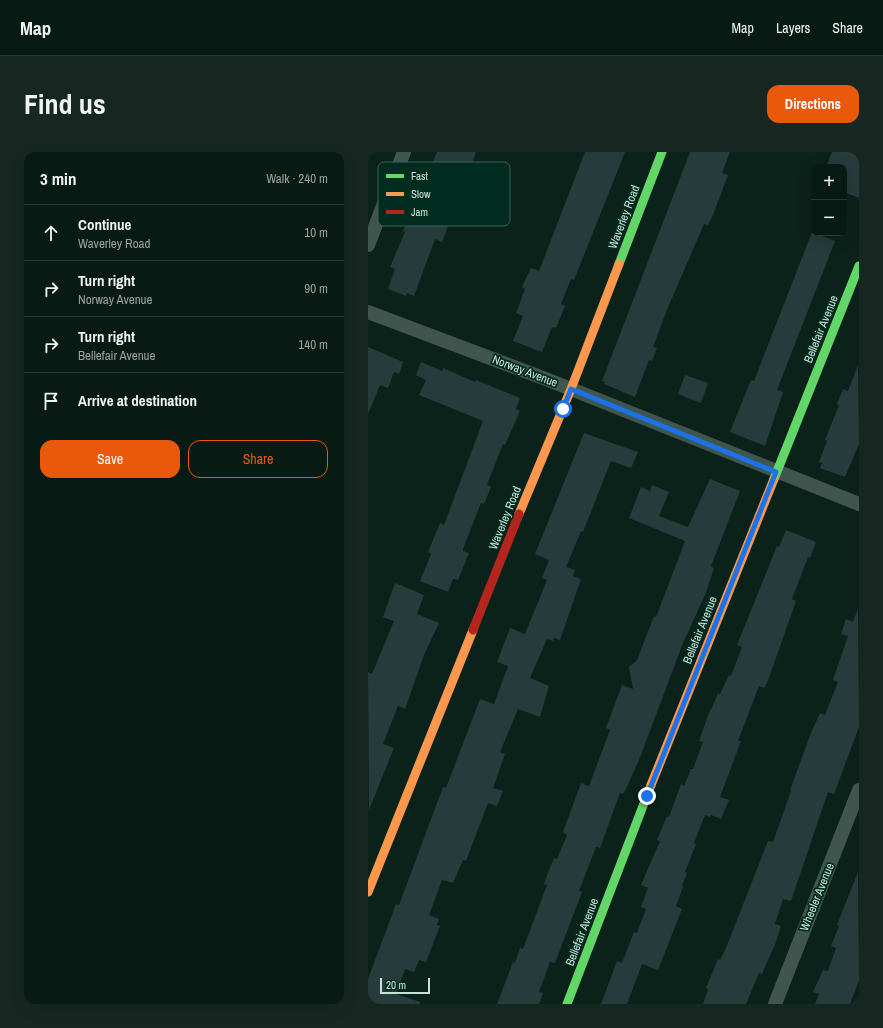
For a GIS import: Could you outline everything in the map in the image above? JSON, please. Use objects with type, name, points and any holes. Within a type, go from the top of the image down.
[{"type":"street","points":[[400,162],[404,152]]},
{"type":"street","name":"Waverley Road","points":[[368,892],[571,389],[662,152]]},
{"type":"street","points":[[368,245],[378,219]]},
{"type":"street","name":"Bellefair Avenue","points":[[567,1004],[647,796],[859,266]]},
{"type":"street","name":"Norway Avenue","points":[[368,312],[571,389],[859,504]]},
{"type":"street","name":"Wheeler Avenue","points":[[774,1004],[859,790]]},
{"type":"building","points":[[437,152],[476,152],[473,162],[433,162]]},
{"type":"building","points":[[585,152],[625,152],[574,280],[571,279],[561,304],[565,306],[556,328],[552,327],[542,352],[513,341],[523,316],[516,313],[525,289],[522,287],[531,268],[539,271]]},
{"type":"building","points":[[690,152],[730,152],[722,173],[728,175],[713,215],[708,225],[704,224],[666,312],[653,347],[657,348],[652,361],[649,360],[635,397],[604,384],[605,382],[602,381]]},
{"type":"building","points":[[832,152],[859,152],[859,198],[847,193],[847,164],[827,164]]},
{"type":"building","points":[[405,226],[448,226],[442,242],[435,239],[414,296],[407,293],[406,296],[388,289],[395,269],[390,267],[405,232],[403,231]]},
{"type":"building","points":[[811,235],[811,236],[822,236],[835,241],[777,390],[783,392],[765,446],[730,432],[751,380],[754,381]]},
{"type":"building","points":[[368,347],[403,362],[399,374],[394,372],[388,388],[380,385],[368,414]]},
{"type":"building","points":[[421,362],[442,371],[443,368],[475,382],[476,380],[520,398],[516,409],[520,411],[505,445],[503,444],[487,485],[491,487],[484,504],[481,503],[463,549],[463,551],[469,553],[458,580],[453,579],[448,592],[420,581],[431,554],[428,552],[440,523],[444,525],[483,421],[419,395],[426,380],[416,375]]},
{"type":"building","points":[[858,365],[859,444],[845,477],[820,468],[822,463],[819,462],[843,389],[848,391]]},
{"type":"building","points":[[685,375],[708,383],[701,403],[678,394]]},
{"type":"building","points":[[584,433],[638,452],[631,468],[611,461],[583,532],[581,531],[566,567],[575,570],[573,576],[581,579],[560,640],[554,638],[553,641],[547,639],[530,678],[549,686],[540,717],[518,709],[500,752],[505,754],[493,788],[503,791],[497,806],[488,803],[466,861],[463,860],[453,883],[442,880],[429,915],[439,919],[437,925],[440,926],[426,962],[419,960],[414,972],[405,969],[396,994],[420,1002],[420,1004],[368,1004],[368,979],[396,904],[399,905],[443,787],[446,788],[480,699],[494,704],[508,666],[497,662],[510,628],[525,634],[547,580],[542,578],[549,560],[535,554]]},
{"type":"building","points":[[710,479],[740,491],[711,566],[714,568],[706,593],[683,643],[639,760],[626,789],[623,794],[620,793],[600,848],[596,847],[579,891],[582,892],[555,963],[550,962],[539,992],[543,993],[539,1004],[497,1004],[513,962],[515,963],[520,948],[523,949],[547,885],[544,884],[554,858],[557,859],[567,835],[563,832],[581,783],[589,786],[610,730],[606,728],[622,685],[633,689],[629,667],[637,660],[654,616],[656,617],[685,541],[629,518],[641,487],[650,491],[652,485],[669,492],[659,516],[688,527]]},
{"type":"building","points":[[786,530],[816,542],[810,558],[808,557],[792,599],[796,601],[765,688],[759,686],[738,741],[741,741],[720,797],[729,800],[721,819],[711,815],[710,817],[705,815],[694,843],[696,844],[685,872],[687,873],[676,906],[682,909],[658,970],[642,964],[627,1004],[601,1004],[617,961],[622,963],[634,932],[637,933],[646,909],[641,907],[648,888],[641,885],[660,841],[657,840],[667,816],[669,817],[681,784],[684,786],[691,769],[693,769],[703,742],[699,741],[710,710],[729,675],[731,676],[742,647],[737,645],[777,546],[779,547]]},
{"type":"building","points":[[395,583],[424,595],[417,614],[439,623],[424,655],[405,709],[398,706],[383,744],[394,748],[369,810],[368,672],[372,674],[394,621],[383,617]]},
{"type":"building","points":[[858,609],[859,727],[834,794],[828,792],[791,901],[783,899],[775,924],[781,926],[776,942],[762,974],[759,973],[746,1004],[703,1004],[708,989],[706,988],[718,959],[720,960],[726,948],[768,841],[773,842],[811,733],[820,713],[825,715],[838,682],[833,680],[848,636],[841,634],[846,619],[853,622]]},
{"type":"building","points":[[858,872],[859,981],[850,1004],[815,1004],[819,994],[813,992],[823,970],[828,971],[836,948],[831,946],[839,926],[837,925]]},
{"type":"traffic: fast","points":[[619,264],[662,152]]},
{"type":"traffic: fast","points":[[774,479],[859,266]]},
{"type":"traffic: fast","points":[[567,1004],[651,785]]},
{"type":"traffic: slow","points":[[519,514],[571,389],[619,264]]},
{"type":"traffic: slow","points":[[651,785],[774,479]]},
{"type":"traffic: slow","points":[[368,892],[473,630]]},
{"type":"traffic: jam","points":[[473,630],[519,514]]},
{"type":"route","points":[[563,409],[571,389],[776,472],[647,796]]}]
